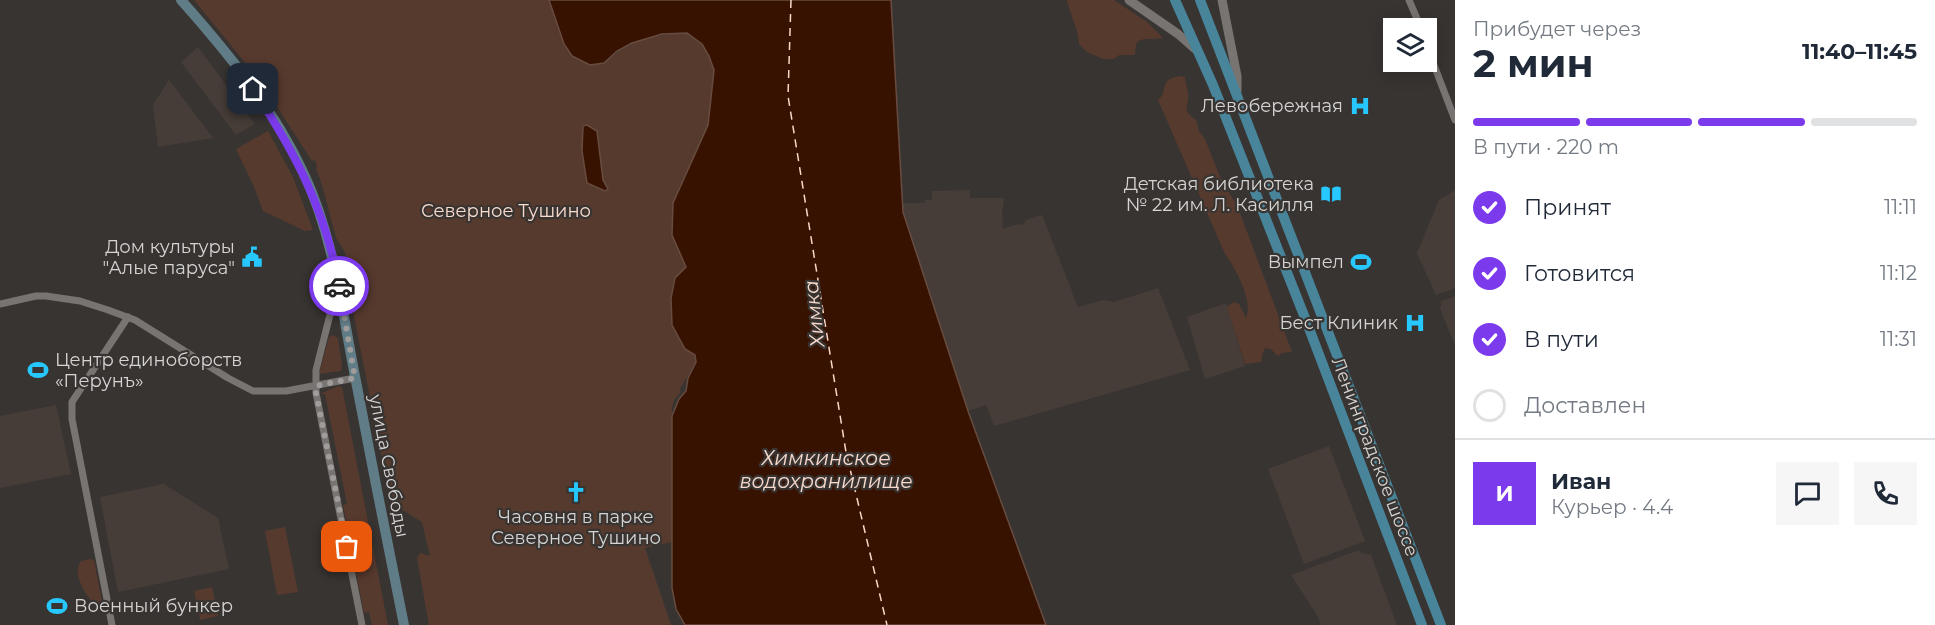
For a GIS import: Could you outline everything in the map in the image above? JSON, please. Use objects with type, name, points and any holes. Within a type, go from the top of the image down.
[{"type":"main road","name":"улица Свободы","points":[[181,0],[241,71],[294,154],[322,221],[333,254],[404,625]]},
{"type":"main road","name":"Ленинградское шоссе","points":[[1175,0],[1199,53],[1307,323],[1420,625]]},
{"type":"main road","name":"Ленинградское шоссе","points":[[1200,0],[1440,625]]},
{"type":"street","points":[[1130,0],[1178,34],[1199,53]]},
{"type":"street","points":[[1222,0],[1237,76],[1238,96]]},
{"type":"street","points":[[1409,0],[1416,18]]},
{"type":"street","points":[[1437,72],[1455,120]]},
{"type":"street","points":[[338,282],[316,370],[316,393],[362,625]]},
{"type":"street","points":[[0,304],[36,296],[52,296],[80,301],[128,317],[247,389],[271,392],[355,378]]},
{"type":"street","points":[[112,625],[72,419],[72,402],[128,317]]},
{"type":"shaded area","points":[[198,47],[255,124],[236,135],[181,62]]},
{"type":"shaded area","points":[[169,80],[213,138],[158,147],[153,105]]},
{"type":"shaded area","points":[[970,190],[970,198],[1004,198],[1003,229],[1017,224],[1023,225],[1026,220],[1042,215],[1078,307],[1103,300],[1114,302],[1158,288],[1190,370],[994,426],[986,405],[968,411],[902,203],[925,203],[925,200],[932,200],[932,191]]},
{"type":"shaded area","points":[[1455,190],[1455,288],[1436,295],[1417,253],[1439,200]]},
{"type":"shaded area","points":[[1455,296],[1455,346],[1440,308],[1442,301]]},
{"type":"shaded area","points":[[1226,303],[1245,366],[1205,379],[1187,317]]},
{"type":"shaded area","points":[[56,405],[71,474],[0,488],[0,416]]},
{"type":"shaded area","points":[[1329,446],[1365,541],[1304,564],[1268,469]]},
{"type":"shaded area","points":[[164,484],[218,518],[229,569],[118,592],[100,497]]},
{"type":"shaded area","points":[[1359,550],[1361,553],[1371,555],[1397,625],[1321,625],[1291,575]]},
{"type":"green space","name":"Северное Тушино","points":[[194,0],[549,0],[564,44],[604,63],[623,49],[653,37],[688,33],[702,44],[714,70],[708,125],[673,203],[672,235],[686,267],[675,278],[671,298],[685,349],[695,355],[696,362],[672,407],[672,542],[645,548],[671,625],[429,625],[417,558],[420,553],[430,556],[422,522],[391,503],[343,261],[346,257],[336,237],[315,160],[312,161],[261,82]]},
{"type":"green space","points":[[1067,0],[1114,0],[1147,22],[1163,38],[1140,40],[1137,42],[1134,55],[1119,55],[1114,59],[1103,59],[1087,52],[1079,44]]},
{"type":"green space","points":[[1180,76],[1185,77],[1188,113],[1196,120],[1222,182],[1237,205],[1292,352],[1278,356],[1271,349],[1265,348],[1261,362],[1245,364],[1227,307],[1234,302],[1239,304],[1246,318],[1248,303],[1246,294],[1234,267],[1225,254],[1158,100],[1168,80]]},
{"type":"green space","points":[[268,131],[293,177],[313,230],[305,231],[263,211],[236,149]]},
{"type":"green space","points":[[333,335],[338,338],[341,371],[319,374],[329,337]]},
{"type":"green space","points":[[338,386],[342,387],[388,625],[372,625],[369,612],[364,613],[343,505],[347,504],[325,394],[320,394]]},
{"type":"green space","points":[[285,527],[298,592],[277,595],[265,531]]},
{"type":"green space","points":[[94,560],[103,613],[83,589],[78,574],[81,561]]},
{"type":"green space","points":[[212,587],[218,616],[200,620],[194,591]]},
{"type":"water","name":"Химкинское водохранилище","points":[[549,0],[891,0],[903,212],[968,411],[1046,625],[685,625],[676,609],[672,588],[672,416],[679,399],[686,391],[688,378],[696,362],[695,355],[685,349],[672,325],[671,298],[675,278],[686,267],[672,235],[673,203],[708,125],[714,70],[702,44],[687,33],[662,34],[632,43],[617,51],[604,63],[590,65],[572,56],[564,44]]},
{"type":"water","points":[[587,125],[597,131],[603,180],[608,189],[605,191],[587,183],[582,151],[583,126]]},
{"type":"ferry route","points":[[791,0],[788,96],[846,452],[887,625]]},
{"type":"way so far","points":[[339,286],[355,378],[316,386],[316,393],[347,547]]},
{"type":"place","name":"Левобережная","points":[[1360,106]]},
{"type":"place","name":"Детская библиотека № 22 им. Л. Касилля","points":[[1331,194]]},
{"type":"place","name":"Дом культуры \"Алые паруса\"","points":[[252,257]]},
{"type":"place","name":"Вымпел","points":[[1361,262]]},
{"type":"place","name":"Бест Клиник","points":[[1415,323]]},
{"type":"place","name":"Центр единоборств «Перунъ»","points":[[38,370]]},
{"type":"place","name":"Часовня в парке Северное Тушино","points":[[576,492]]},
{"type":"place","name":"Военный бункер","points":[[57,606]]},
{"type":"route","points":[[253,89],[294,154],[304,175],[326,230],[339,286]]},
{"type":"water label","name":"Химка","points":[[814,314]]}]
